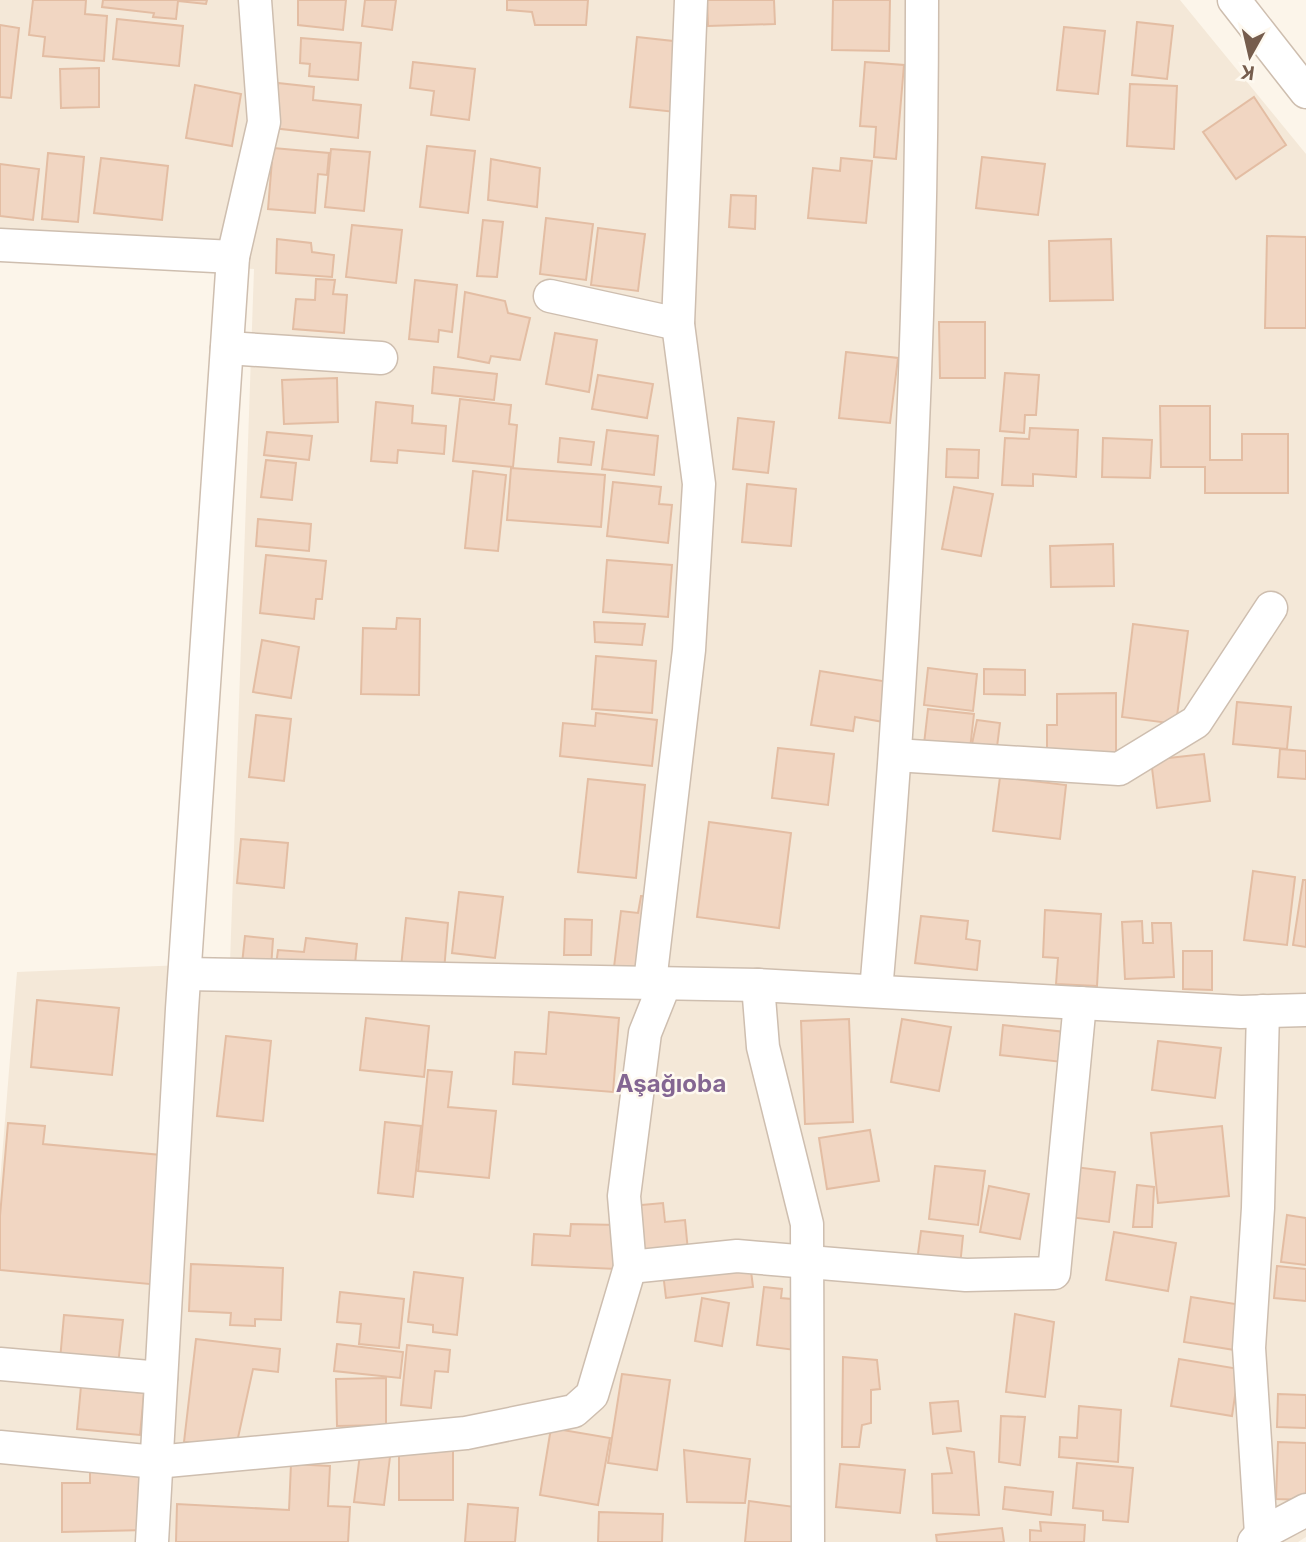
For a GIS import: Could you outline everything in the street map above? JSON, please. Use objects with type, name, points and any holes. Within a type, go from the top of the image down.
[{"type":"street","points":[[152,1542],[185,974],[233,257],[264,122],[255,0]]},
{"type":"street","points":[[650,982],[689,650],[699,484],[678,324],[691,0]]},
{"type":"street","points":[[876,991],[895,755],[914,423],[922,0]]},
{"type":"street","points":[[1234,0],[1306,92]]},
{"type":"street","points":[[0,245],[233,257]]},
{"type":"street","points":[[550,296],[678,324]]},
{"type":"street","points":[[227,348],[381,358]]},
{"type":"street","points":[[895,755],[1119,769],[1196,722],[1271,608]]},
{"type":"street","points":[[185,974],[758,985],[1080,1003],[1263,1011],[1306,1010]]},
{"type":"street","points":[[0,1447],[156,1462],[466,1433],[574,1411],[592,1395],[630,1267],[624,1196],[645,1034],[663,988],[650,982]]},
{"type":"street","points":[[758,985],[763,1047],[807,1224],[808,1542]]},
{"type":"street","points":[[630,1267],[737,1256],[807,1264],[966,1275],[1054,1273],[1080,1003]]},
{"type":"street","points":[[1263,1011],[1258,1208],[1249,1349],[1258,1538],[1306,1510]]},
{"type":"street","points":[[0,1364],[161,1378]]},
{"type":"shaded area","points":[[0,0],[1180,0],[1306,154],[1306,1537],[1298,1542],[0,1542],[0,1182],[17,972],[230,963],[254,269],[0,254]]},
{"type":"building","points":[[33,0],[86,0],[85,14],[107,16],[104,61],[43,56],[45,37],[29,35]]},
{"type":"building","points":[[103,0],[207,0],[206,4],[178,1],[176,19],[153,17],[154,13],[102,7]]},
{"type":"building","points":[[298,0],[346,0],[343,30],[298,25]]},
{"type":"building","points":[[365,0],[396,0],[392,30],[362,26]]},
{"type":"building","points":[[507,0],[588,0],[586,25],[535,25],[532,12],[507,10]]},
{"type":"building","points":[[707,0],[774,0],[775,24],[708,26]]},
{"type":"building","points":[[833,0],[890,0],[889,51],[832,50]]},
{"type":"building","points":[[117,19],[183,26],[179,66],[113,59]]},
{"type":"building","points":[[1137,22],[1173,26],[1167,79],[1132,75]]},
{"type":"building","points":[[0,25],[19,28],[11,98],[0,97]]},
{"type":"building","points":[[1064,27],[1105,31],[1098,94],[1057,90]]},
{"type":"building","points":[[637,37],[682,42],[675,112],[630,107]]},
{"type":"building","points":[[301,38],[361,43],[358,80],[309,76],[310,64],[300,63]]},
{"type":"building","points":[[413,62],[475,69],[469,120],[431,115],[434,91],[410,88]]},
{"type":"building","points":[[865,62],[904,65],[896,159],[874,157],[876,127],[860,126]]},
{"type":"building","points":[[99,68],[99,107],[61,108],[60,69]]},
{"type":"building","points":[[278,83],[314,87],[313,100],[361,105],[358,138],[273,128]]},
{"type":"building","points":[[1130,84],[1177,86],[1174,149],[1127,146]]},
{"type":"building","points":[[195,85],[241,94],[232,146],[186,138]]},
{"type":"building","points":[[1254,97],[1286,145],[1236,179],[1203,132]]},
{"type":"building","points":[[427,146],[475,151],[468,213],[420,207]]},
{"type":"building","points":[[273,148],[329,153],[327,175],[318,174],[315,213],[268,209]]},
{"type":"building","points":[[331,149],[370,152],[364,211],[325,207]]},
{"type":"building","points":[[48,153],[84,157],[78,222],[42,219]]},
{"type":"building","points":[[982,157],[1045,164],[1038,215],[976,208]]},
{"type":"building","points":[[101,158],[168,166],[162,220],[94,213]]},
{"type":"building","points":[[841,158],[872,161],[866,223],[808,218],[813,168],[840,171]]},
{"type":"building","points":[[491,159],[540,168],[537,207],[488,200]]},
{"type":"building","points":[[0,164],[39,169],[33,220],[0,216]]},
{"type":"building","points":[[731,195],[756,196],[755,229],[729,227]]},
{"type":"building","points":[[546,218],[593,224],[586,280],[540,274]]},
{"type":"building","points":[[483,220],[503,222],[497,277],[477,276]]},
{"type":"building","points":[[352,225],[402,230],[396,283],[346,277]]},
{"type":"building","points":[[598,228],[645,234],[638,291],[591,285]]},
{"type":"building","points":[[1267,236],[1306,237],[1306,328],[1265,328]]},
{"type":"building","points":[[277,239],[311,243],[312,252],[334,255],[332,277],[276,273]]},
{"type":"building","points":[[1111,239],[1113,300],[1050,301],[1049,241]]},
{"type":"building","points":[[316,279],[335,280],[333,294],[347,295],[344,333],[293,329],[296,299],[315,300]]},
{"type":"building","points":[[415,280],[457,285],[452,332],[439,330],[438,342],[409,339]]},
{"type":"building","points":[[465,292],[505,301],[508,313],[530,318],[520,360],[491,356],[489,363],[458,357]]},
{"type":"building","points":[[939,322],[985,322],[985,378],[940,378]]},
{"type":"building","points":[[555,333],[597,340],[589,392],[546,384]]},
{"type":"building","points":[[846,352],[898,358],[890,423],[839,418]]},
{"type":"building","points":[[434,367],[497,374],[494,400],[432,393]]},
{"type":"building","points":[[1005,373],[1039,375],[1036,415],[1025,415],[1024,433],[1000,431]]},
{"type":"building","points":[[598,375],[653,384],[647,418],[592,409]]},
{"type":"building","points":[[337,378],[338,422],[284,424],[282,380]]},
{"type":"building","points":[[460,399],[511,405],[509,424],[517,425],[513,467],[453,461]]},
{"type":"building","points":[[376,402],[413,406],[412,423],[446,426],[444,454],[398,450],[397,463],[371,461]]},
{"type":"building","points":[[1160,406],[1210,406],[1210,460],[1242,460],[1242,434],[1288,434],[1288,493],[1205,493],[1205,467],[1161,467]]},
{"type":"building","points":[[738,418],[774,422],[768,473],[733,469]]},
{"type":"building","points":[[1030,428],[1078,430],[1076,477],[1033,474],[1033,486],[1002,485],[1005,438],[1029,439]]},
{"type":"building","points":[[607,430],[658,436],[654,475],[602,469]]},
{"type":"building","points":[[267,432],[312,436],[309,460],[264,455]]},
{"type":"building","points":[[560,438],[594,442],[591,465],[558,462]]},
{"type":"building","points":[[1103,438],[1152,440],[1150,478],[1102,477]]},
{"type":"building","points":[[947,449],[979,450],[978,478],[946,477]]},
{"type":"building","points":[[266,460],[296,463],[292,500],[261,497]]},
{"type":"building","points":[[511,468],[605,475],[601,527],[507,520]]},
{"type":"building","points":[[473,471],[506,475],[498,551],[465,548]]},
{"type":"building","points":[[613,482],[661,487],[659,504],[672,505],[668,543],[607,536]]},
{"type":"building","points":[[747,484],[796,489],[791,546],[742,542]]},
{"type":"building","points":[[954,487],[993,494],[981,556],[942,549]]},
{"type":"building","points":[[258,519],[311,524],[309,551],[256,546]]},
{"type":"building","points":[[1113,544],[1114,586],[1051,587],[1050,546]]},
{"type":"building","points":[[266,555],[326,561],[322,599],[316,599],[314,619],[260,613]]},
{"type":"building","points":[[607,560],[672,565],[668,617],[603,612]]},
{"type":"building","points":[[397,618],[420,619],[419,695],[361,694],[363,628],[396,629]]},
{"type":"building","points":[[594,622],[645,624],[642,645],[595,642]]},
{"type":"building","points":[[1133,624],[1188,631],[1176,724],[1122,717]]},
{"type":"building","points":[[262,640],[299,647],[291,698],[253,692]]},
{"type":"building","points":[[596,656],[656,661],[652,713],[592,709]]},
{"type":"building","points":[[928,668],[977,674],[973,711],[924,705]]},
{"type":"building","points":[[984,669],[1025,670],[1025,695],[984,694]]},
{"type":"building","points":[[820,671],[895,683],[889,723],[855,717],[853,731],[811,725]]},
{"type":"building","points":[[1116,693],[1116,755],[1047,754],[1047,725],[1057,725],[1057,694]]},
{"type":"building","points":[[1237,702],[1291,707],[1287,749],[1233,744]]},
{"type":"building","points":[[928,709],[974,714],[970,749],[924,744]]},
{"type":"building","points":[[596,713],[657,720],[652,766],[560,756],[563,723],[595,726]]},
{"type":"building","points":[[256,715],[291,719],[284,781],[249,777]]},
{"type":"building","points":[[977,720],[1000,723],[997,747],[972,744]]},
{"type":"building","points":[[778,748],[834,754],[828,805],[772,798]]},
{"type":"building","points":[[1280,749],[1306,751],[1306,779],[1278,777]]},
{"type":"building","points":[[1204,754],[1210,801],[1157,808],[1151,760]]},
{"type":"building","points":[[1000,777],[1066,785],[1060,839],[993,831]]},
{"type":"building","points":[[588,779],[645,785],[636,878],[578,872]]},
{"type":"building","points":[[709,822],[791,833],[779,928],[697,917]]},
{"type":"building","points":[[241,839],[288,843],[284,888],[237,883]]},
{"type":"building","points":[[1253,871],[1295,877],[1287,945],[1244,940]]},
{"type":"building","points":[[1303,880],[1306,880],[1306,947],[1293,945]]},
{"type":"building","points":[[459,892],[503,897],[495,958],[452,953]]},
{"type":"building","points":[[641,896],[656,897],[648,971],[614,967],[621,911],[638,913]]},
{"type":"building","points":[[1045,910],[1101,914],[1097,986],[1056,984],[1058,958],[1043,957]]},
{"type":"building","points":[[921,916],[968,921],[966,939],[980,941],[977,970],[915,963]]},
{"type":"building","points":[[406,918],[448,923],[444,971],[401,967]]},
{"type":"building","points":[[565,919],[592,920],[591,955],[564,955]]},
{"type":"building","points":[[1142,921],[1143,943],[1153,943],[1152,923],[1171,923],[1174,977],[1125,979],[1122,922]]},
{"type":"building","points":[[245,936],[273,939],[271,968],[242,964]]},
{"type":"building","points":[[306,938],[357,944],[354,974],[276,965],[278,950],[304,952]]},
{"type":"building","points":[[1183,951],[1212,951],[1212,990],[1183,989]]},
{"type":"building","points":[[37,1000],[119,1008],[112,1075],[31,1067]]},
{"type":"building","points":[[549,1012],[619,1018],[613,1092],[513,1084],[515,1052],[546,1054]]},
{"type":"building","points":[[366,1018],[429,1026],[424,1077],[360,1070]]},
{"type":"building","points":[[849,1019],[853,1122],[805,1124],[801,1021]]},
{"type":"building","points":[[902,1019],[951,1027],[939,1091],[891,1082]]},
{"type":"building","points":[[1003,1025],[1065,1032],[1062,1062],[1000,1055]]},
{"type":"building","points":[[226,1036],[271,1041],[263,1121],[217,1116]]},
{"type":"building","points":[[1158,1041],[1221,1048],[1215,1098],[1152,1090]]},
{"type":"building","points":[[428,1070],[452,1072],[448,1107],[496,1111],[489,1178],[418,1171]]},
{"type":"building","points":[[385,1122],[421,1126],[413,1197],[378,1193]]},
{"type":"building","points":[[8,1123],[45,1126],[43,1144],[172,1156],[160,1285],[0,1270],[0,1216]]},
{"type":"building","points":[[1222,1126],[1229,1196],[1158,1203],[1151,1133]]},
{"type":"building","points":[[870,1130],[879,1181],[827,1189],[819,1138]]},
{"type":"building","points":[[935,1166],[985,1171],[978,1225],[929,1219]]},
{"type":"building","points":[[1067,1166],[1115,1172],[1109,1222],[1061,1216]]},
{"type":"building","points":[[1137,1185],[1154,1187],[1152,1227],[1133,1227]]},
{"type":"building","points":[[989,1186],[1029,1194],[1020,1239],[980,1232]]},
{"type":"building","points":[[663,1203],[665,1222],[685,1220],[688,1251],[635,1255],[631,1206]]},
{"type":"building","points":[[1287,1215],[1306,1218],[1306,1265],[1281,1262]]},
{"type":"building","points":[[571,1224],[618,1225],[616,1269],[532,1265],[534,1234],[570,1236]]},
{"type":"building","points":[[921,1231],[963,1236],[960,1266],[917,1261]]},
{"type":"building","points":[[1114,1232],[1176,1243],[1168,1291],[1106,1280]]},
{"type":"building","points":[[750,1263],[753,1287],[666,1298],[663,1273]]},
{"type":"building","points":[[191,1264],[283,1268],[281,1320],[255,1319],[255,1326],[230,1325],[231,1313],[189,1311]]},
{"type":"building","points":[[1277,1266],[1306,1269],[1306,1301],[1274,1298]]},
{"type":"building","points":[[414,1272],[463,1278],[457,1335],[433,1332],[433,1325],[408,1322]]},
{"type":"building","points":[[764,1287],[782,1289],[781,1298],[802,1300],[795,1350],[757,1345]]},
{"type":"building","points":[[340,1292],[404,1299],[399,1348],[359,1344],[361,1324],[337,1322]]},
{"type":"building","points":[[1191,1297],[1248,1306],[1241,1351],[1184,1342]]},
{"type":"building","points":[[702,1298],[729,1303],[722,1346],[695,1341]]},
{"type":"building","points":[[1015,1314],[1054,1322],[1045,1397],[1006,1392]]},
{"type":"building","points":[[64,1315],[123,1320],[118,1365],[60,1360]]},
{"type":"building","points":[[196,1339],[280,1349],[278,1372],[253,1369],[236,1447],[184,1442]]},
{"type":"building","points":[[337,1344],[403,1352],[400,1378],[334,1371]]},
{"type":"building","points":[[407,1345],[450,1350],[448,1372],[435,1371],[431,1408],[401,1405]]},
{"type":"building","points":[[843,1357],[877,1360],[880,1389],[871,1390],[871,1423],[862,1425],[859,1447],[842,1447]]},
{"type":"building","points":[[1179,1359],[1239,1369],[1232,1416],[1171,1406]]},
{"type":"building","points":[[622,1374],[670,1380],[657,1470],[608,1463]]},
{"type":"building","points":[[386,1378],[386,1425],[337,1426],[336,1379]]},
{"type":"building","points":[[81,1386],[144,1393],[140,1435],[77,1429]]},
{"type":"building","points":[[1278,1394],[1306,1395],[1306,1428],[1277,1427]]},
{"type":"building","points":[[958,1401],[961,1431],[933,1434],[930,1403]]},
{"type":"building","points":[[1079,1406],[1121,1410],[1118,1462],[1059,1457],[1060,1437],[1077,1438]]},
{"type":"building","points":[[1001,1416],[1025,1417],[1020,1465],[999,1462]]},
{"type":"building","points":[[551,1428],[610,1438],[598,1505],[540,1495]]},
{"type":"building","points":[[1278,1442],[1306,1443],[1306,1500],[1276,1499]]},
{"type":"building","points":[[399,1444],[453,1444],[453,1500],[399,1500]]},
{"type":"building","points":[[361,1446],[391,1449],[384,1505],[354,1502]]},
{"type":"building","points":[[947,1448],[974,1452],[979,1515],[933,1513],[932,1474],[952,1473]]},
{"type":"building","points":[[684,1450],[750,1459],[745,1503],[687,1502]]},
{"type":"building","points":[[1077,1463],[1133,1468],[1128,1522],[1103,1520],[1103,1511],[1073,1508]]},
{"type":"building","points":[[291,1464],[330,1466],[328,1506],[350,1507],[348,1542],[176,1542],[177,1504],[289,1510]]},
{"type":"building","points":[[840,1464],[905,1470],[900,1513],[836,1507]]},
{"type":"building","points":[[145,1465],[146,1530],[62,1532],[62,1483],[90,1483],[90,1466]]},
{"type":"building","points":[[1005,1487],[1053,1492],[1051,1515],[1003,1509]]},
{"type":"building","points":[[749,1501],[803,1508],[799,1542],[745,1542]]},
{"type":"building","points":[[468,1504],[518,1508],[515,1542],[465,1542]]},
{"type":"building","points":[[599,1512],[663,1514],[662,1542],[598,1542]]},
{"type":"building","points":[[1040,1522],[1085,1525],[1084,1542],[1030,1542],[1030,1530],[1041,1531]]},
{"type":"building","points":[[1002,1528],[1004,1542],[937,1542],[936,1535]]},
{"type":"district","name":"Aşağıoba","points":[[671,1083]]}]
